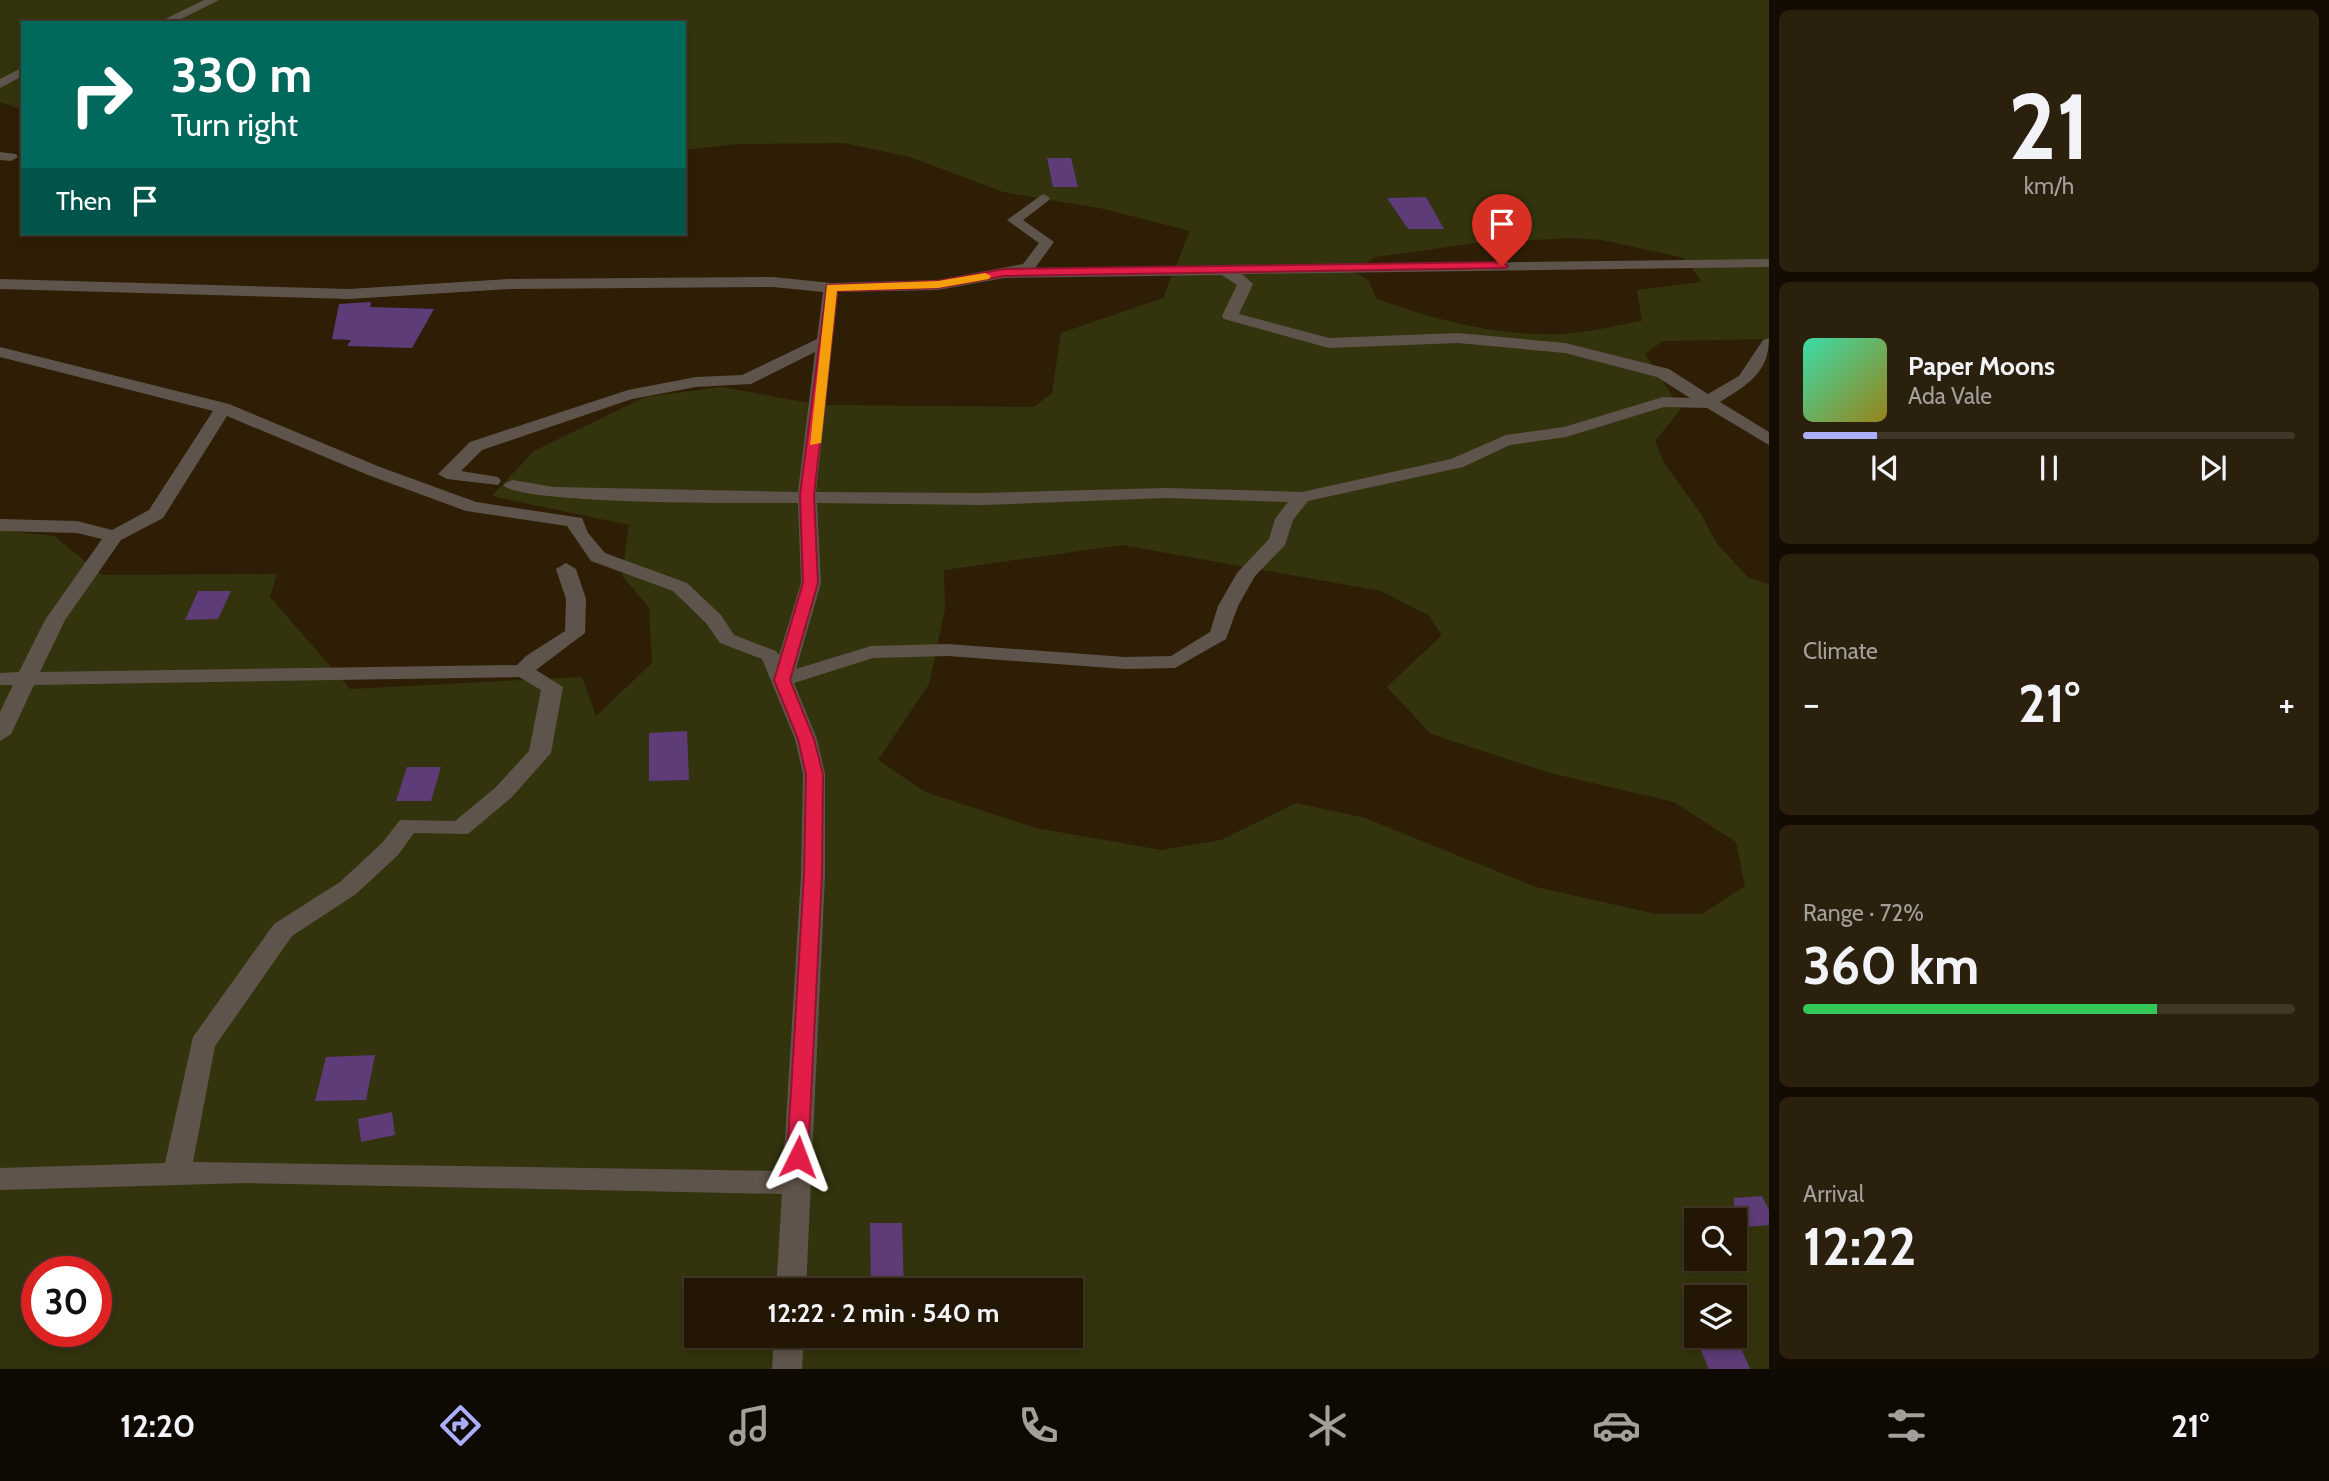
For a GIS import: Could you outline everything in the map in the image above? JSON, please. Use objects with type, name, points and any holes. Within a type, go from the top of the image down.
[{"type":"street","points":[[167,21],[212,0]]},
{"type":"street","points":[[0,84],[21,72]]},
{"type":"street","points":[[0,284],[107,284],[349,294],[509,284],[773,282],[831,288],[938,285],[1028,267],[1047,242],[1014,220],[1043,198]]},
{"type":"street","points":[[1004,273],[1223,268],[1769,263]]},
{"type":"street","points":[[1223,268],[1245,284],[1230,316],[1329,343],[1458,338],[1565,348],[1663,373],[1706,403],[1769,440]]},
{"type":"street","points":[[782,680],[811,583],[807,495],[831,288]]},
{"type":"street","points":[[492,481],[447,474],[476,446],[628,396],[696,382],[745,380],[825,341]]},
{"type":"street","points":[[512,485],[554,492],[983,499],[1166,493],[1302,497],[1457,463],[1506,440],[1566,432],[1663,402],[1706,403],[1745,379],[1769,343]]},
{"type":"street","points":[[0,352],[223,408],[374,471],[473,506],[575,522],[579,534],[598,556],[680,587],[714,619],[727,639],[769,654],[806,739],[814,774],[813,875],[792,1278]]},
{"type":"street","points":[[1745,379],[1769,377]]},
{"type":"street","points":[[0,734],[55,620],[114,536],[156,514],[223,408]]},
{"type":"street","points":[[782,680],[871,652],[948,650],[1125,663],[1175,662],[1219,635],[1228,606],[1247,573],[1278,541],[1284,519],[1302,497]]},
{"type":"street","points":[[0,525],[77,527],[114,536]]},
{"type":"street","points":[[523,671],[533,660],[575,633],[576,599],[566,569]]},
{"type":"street","points":[[0,680],[523,671],[552,687],[540,753],[503,793],[460,829],[408,825],[390,849],[348,888],[283,930],[202,1044],[177,1174]]},
{"type":"street","points":[[0,1179],[261,1172],[797,1183]]},
{"type":"street","points":[[787,1369],[788,1348]]},
{"type":"shaded area","points":[[0,0],[1769,0],[1769,339],[1663,341],[1645,354],[1681,409],[1655,441],[1664,463],[1701,514],[1717,544],[1749,578],[1769,584],[1769,1369],[0,1369],[0,530],[54,536],[102,575],[277,574],[270,597],[350,689],[582,677],[596,716],[652,663],[649,607],[622,576],[629,525],[492,496],[534,451],[645,397],[721,387],[820,405],[1034,407],[1052,393],[1061,333],[1163,298],[1190,231],[1104,209],[1003,192],[910,157],[844,143],[737,144],[686,150],[686,21],[21,21],[21,109],[0,102]],"holes":[[[1571,238],[1602,240],[1684,258],[1702,282],[1637,290],[1642,321],[1582,332],[1538,334],[1468,326],[1400,307],[1377,299],[1368,280],[1354,272],[1375,257],[1476,243]],[[1122,545],[1381,591],[1428,615],[1442,635],[1387,687],[1431,734],[1550,773],[1674,802],[1736,842],[1745,886],[1702,914],[1656,914],[1536,887],[1365,818],[1296,803],[1221,840],[1161,850],[1036,828],[925,792],[878,760],[929,684],[945,609],[944,570]]]},
{"type":"building","points":[[1047,158],[1071,158],[1078,187],[1053,187]]},
{"type":"building","points":[[1426,197],[1444,229],[1408,229],[1387,198]]},
{"type":"building","points":[[371,302],[370,307],[434,309],[412,348],[347,346],[351,340],[332,339],[339,304]]},
{"type":"building","points":[[198,591],[231,591],[218,619],[185,620]]},
{"type":"building","points":[[687,731],[689,780],[649,781],[649,733]]},
{"type":"building","points":[[407,767],[441,767],[431,801],[396,801]]},
{"type":"building","points":[[375,1055],[366,1100],[315,1101],[326,1057]]},
{"type":"building","points":[[392,1112],[395,1135],[361,1142],[358,1119]]},
{"type":"building","points":[[1762,1196],[1769,1210],[1769,1225],[1747,1227],[1747,1208],[1734,1208],[1734,1198]]},
{"type":"building","points":[[870,1223],[902,1223],[904,1278],[871,1278]]},
{"type":"building","points":[[1700,1348],[1741,1348],[1750,1369],[1709,1369]]},
{"type":"slow traffic","points":[[814,443],[831,288],[938,285],[985,276]]},
{"type":"route","points":[[798,1157],[813,875],[814,774],[806,739],[782,680],[811,583],[807,495],[820,405],[831,288],[938,285],[1004,273],[1502,266]]}]
